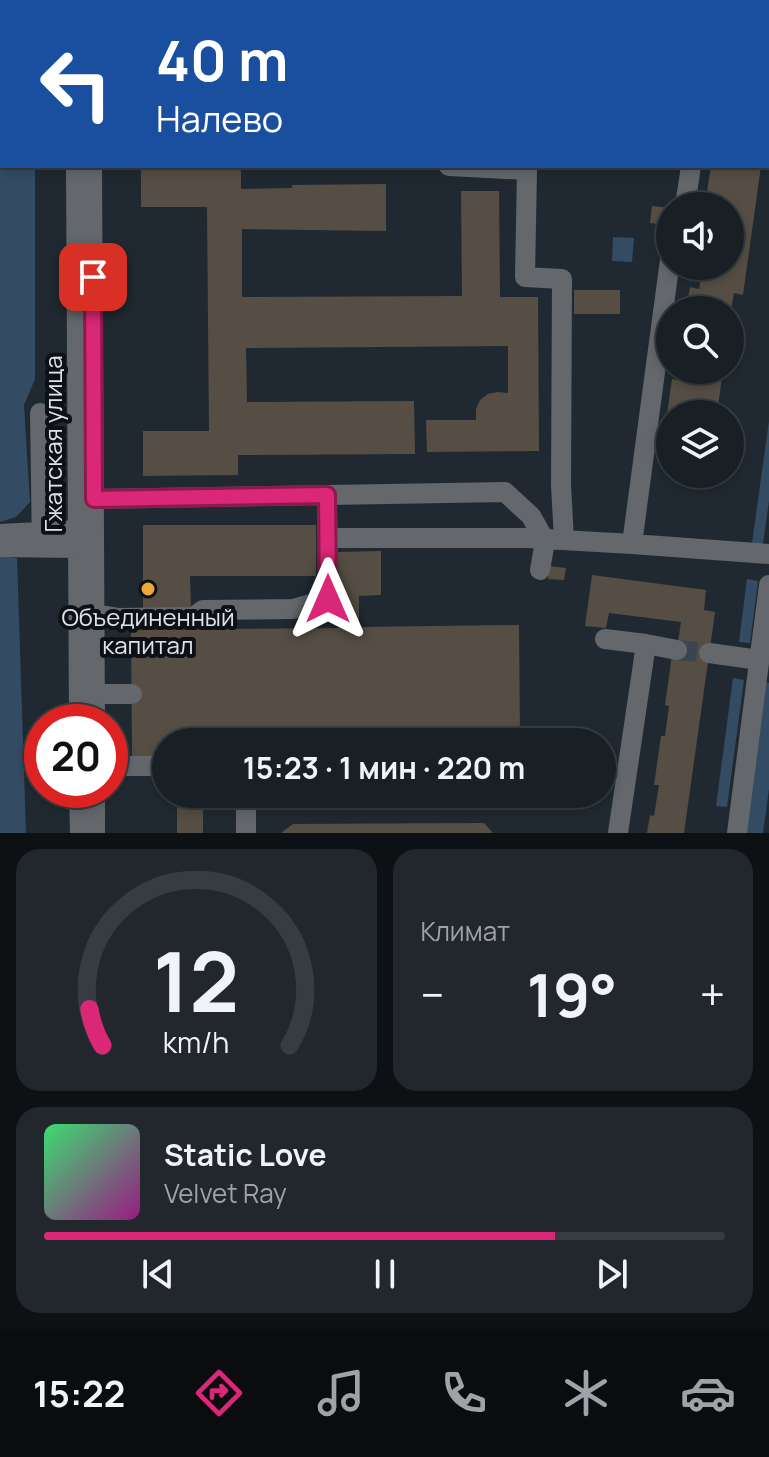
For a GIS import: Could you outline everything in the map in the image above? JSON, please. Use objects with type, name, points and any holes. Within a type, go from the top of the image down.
[{"type":"street","name":"Гжатская улица","points":[[76,168],[79,704]]},
{"type":"street","name":"Гжатская улица","points":[[92,168],[95,704]]},
{"type":"street","points":[[488,168],[527,170],[525,277],[562,279],[561,485],[554,540],[540,570]]},
{"type":"street","points":[[687,192],[691,168]]},
{"type":"street","points":[[632,544],[667,280]]},
{"type":"street","points":[[40,413],[42,539]]},
{"type":"street","points":[[94,499],[505,492],[554,540]]},
{"type":"street","points":[[95,614],[119,618],[194,617],[203,610],[293,609],[328,599],[327,495]]},
{"type":"street","points":[[0,534],[78,539]]},
{"type":"street","points":[[328,538],[528,538],[769,554]]},
{"type":"street","points":[[0,547],[42,539]]},
{"type":"street","points":[[737,833],[769,585]]},
{"type":"street","points":[[605,639],[677,650]]},
{"type":"street","points":[[618,833],[646,644]]},
{"type":"street","points":[[709,653],[759,660]]},
{"type":"street","points":[[95,694],[132,694]]},
{"type":"street","points":[[128,766],[152,766]]},
{"type":"street","points":[[79,808],[80,833]]},
{"type":"street","points":[[95,808],[95,833]]},
{"type":"street","points":[[246,808],[246,833]]},
{"type":"shaded area","points":[[0,168],[35,168],[35,379],[24,405],[30,502],[16,517],[0,522]]},
{"type":"shaded area","points":[[613,237],[634,238],[632,262],[612,261]]},
{"type":"shaded area","points":[[769,421],[769,501],[763,544],[752,543]]},
{"type":"shaded area","points":[[0,556],[17,558],[26,833],[0,833]]},
{"type":"shaded area","points":[[747,579],[758,581],[750,643],[739,642]]},
{"type":"shaded area","points":[[733,678],[744,680],[727,807],[716,806]]},
{"type":"shaded area","points":[[766,683],[769,683],[769,789],[763,833],[746,833]]},
{"type":"building","points":[[141,168],[241,168],[241,189],[386,184],[386,231],[242,229],[242,297],[462,296],[461,191],[499,191],[500,297],[538,297],[539,451],[427,452],[426,420],[476,420],[480,400],[488,394],[508,393],[508,346],[246,348],[247,402],[414,401],[415,454],[238,455],[238,475],[143,476],[143,431],[209,431],[207,207],[141,207]]},
{"type":"building","points":[[711,168],[761,168],[743,295],[688,296],[690,287],[699,289],[701,280],[744,280],[744,192],[707,192]]},
{"type":"building","points":[[652,206],[656,206],[656,224],[650,223]]},
{"type":"building","points":[[574,290],[620,290],[620,314],[574,314]]},
{"type":"building","points":[[671,384],[721,384],[719,400],[669,400]]},
{"type":"building","points":[[143,525],[316,525],[316,576],[190,576],[191,608],[143,608]]},
{"type":"building","points":[[381,551],[381,595],[359,596],[359,627],[519,625],[520,728],[152,728],[152,756],[132,756],[131,630],[339,628],[338,552]]},
{"type":"building","points":[[549,566],[566,568],[564,580],[548,579]]},
{"type":"building","points":[[592,575],[706,590],[704,610],[715,612],[684,833],[647,833],[650,815],[654,816],[659,785],[654,785],[661,736],[665,736],[669,706],[665,705],[672,655],[676,655],[681,622],[609,613],[606,628],[585,626]]},
{"type":"building","points":[[177,808],[203,808],[203,833],[177,833]]},
{"type":"building","points":[[484,823],[493,833],[281,833],[293,824]]},
{"type":"tunnel","points":[[677,650],[709,653]]},
{"type":"place","name":"Объединенный капитал","points":[[148,589]]},
{"type":"route","points":[[93,277],[94,499],[327,495],[328,599]]}]
